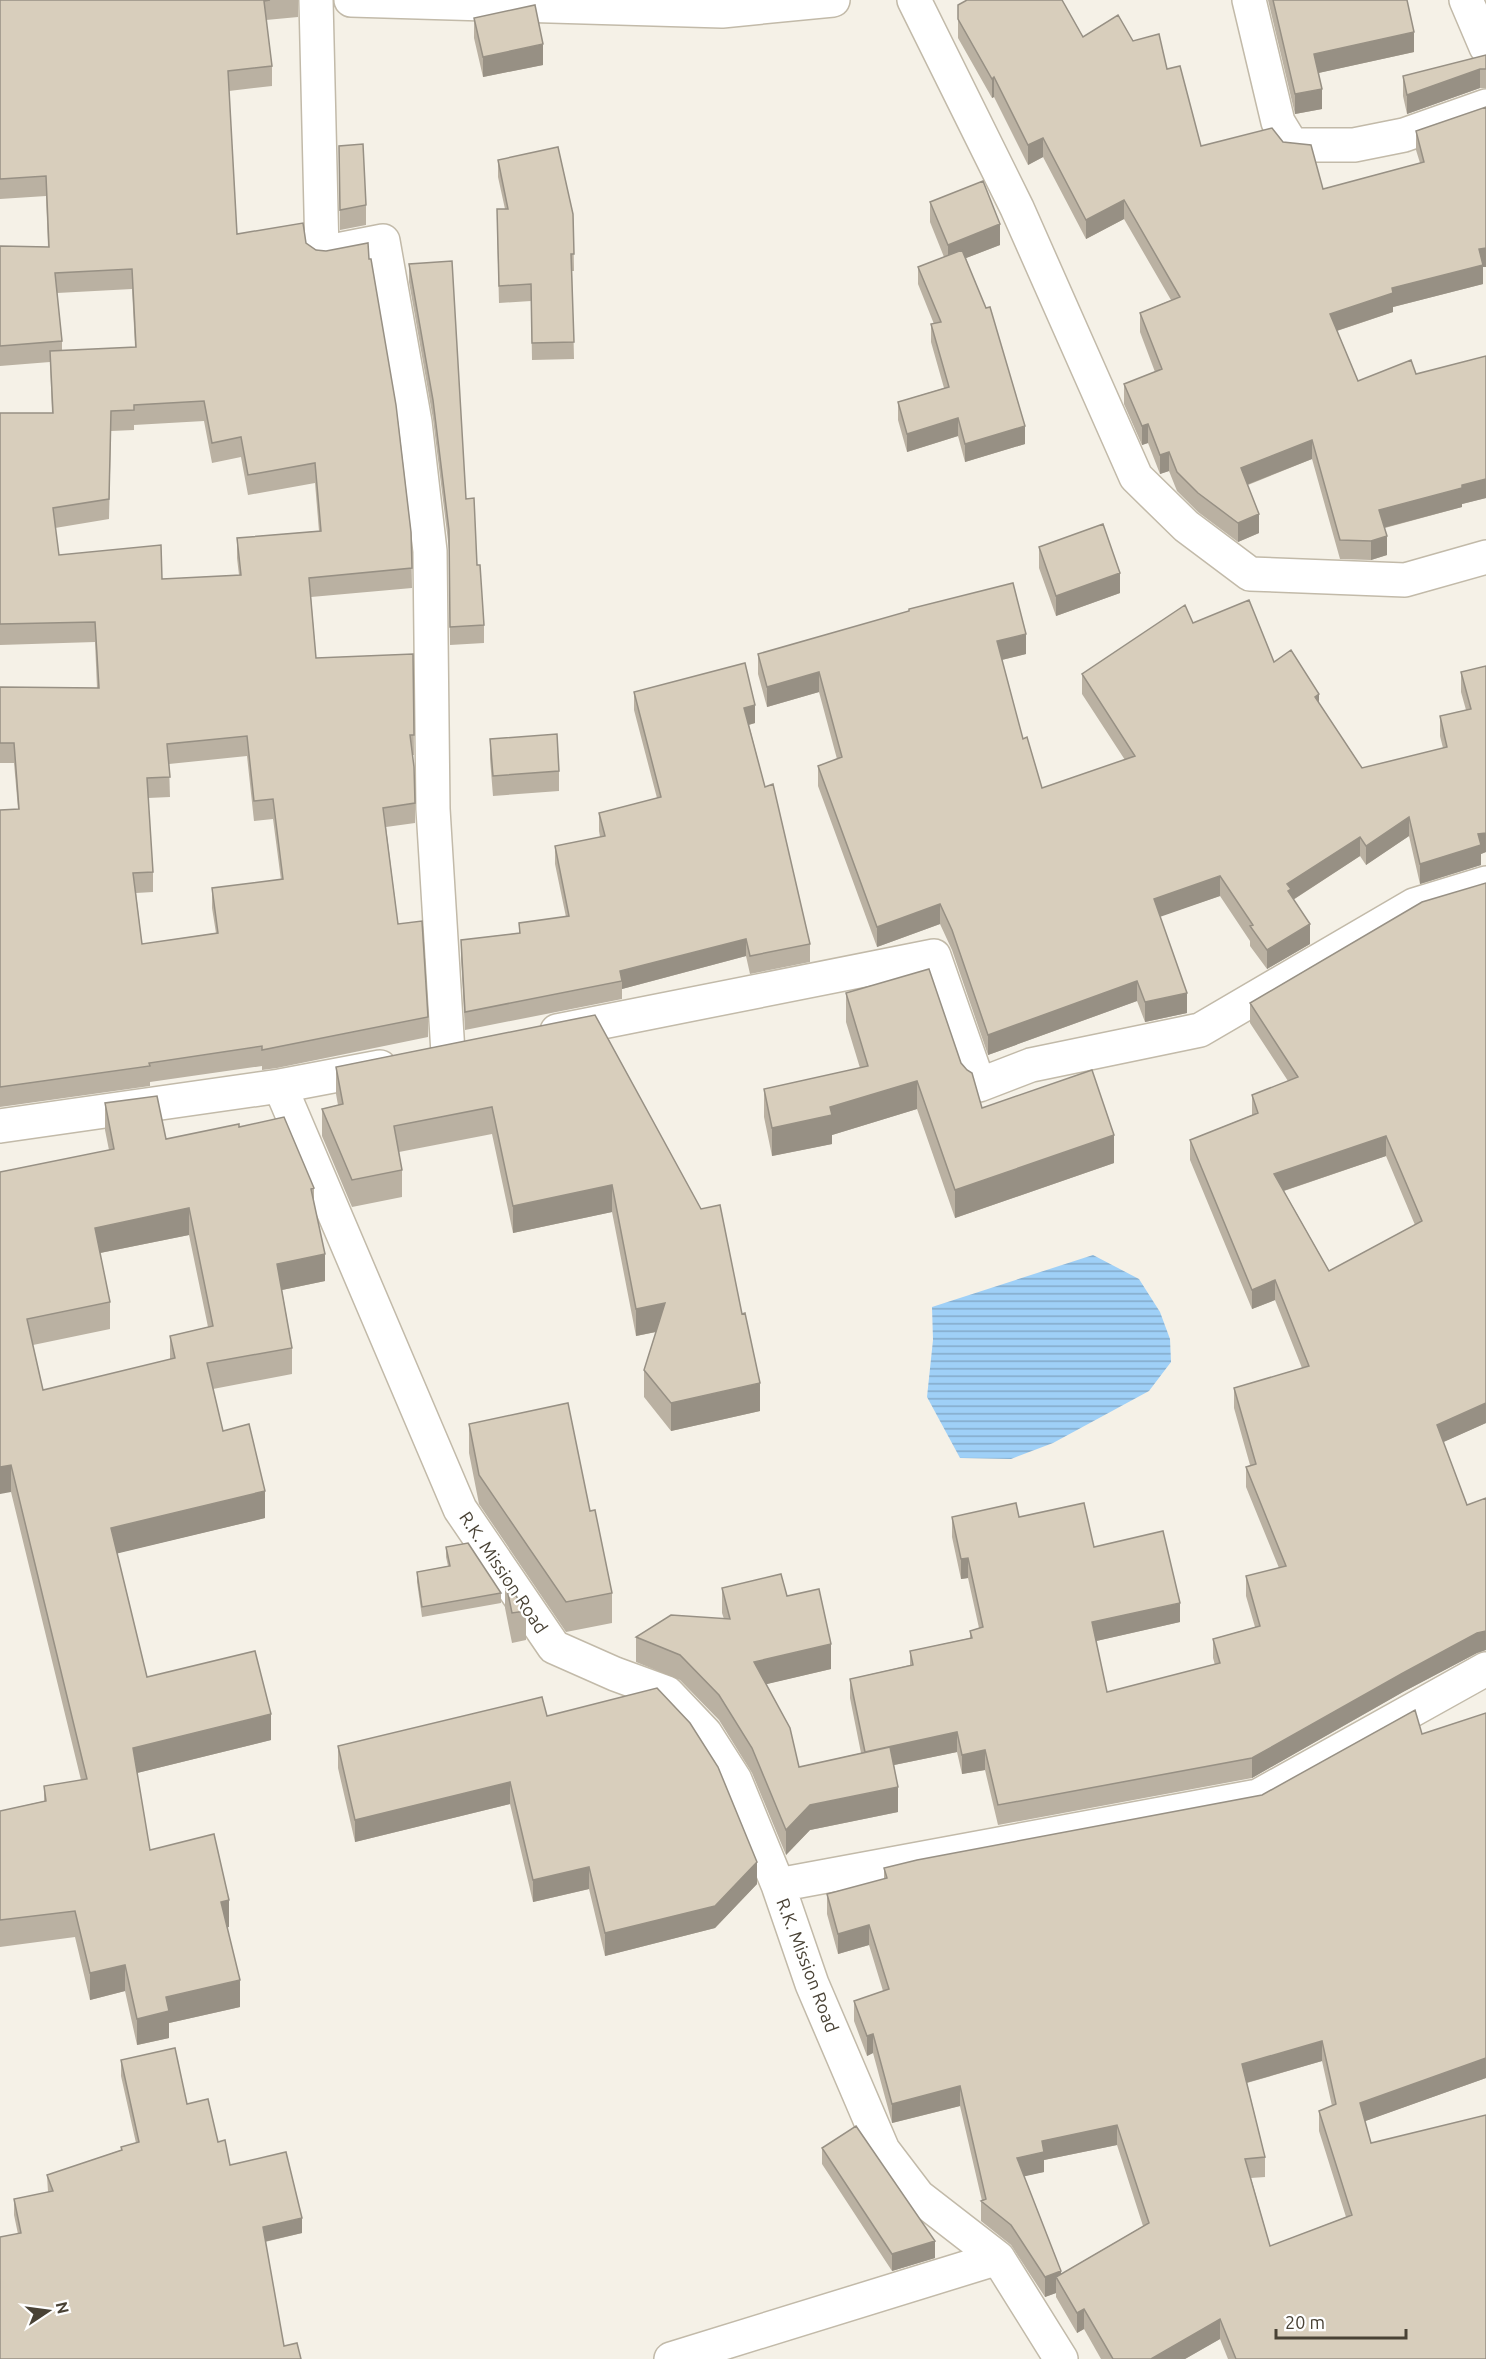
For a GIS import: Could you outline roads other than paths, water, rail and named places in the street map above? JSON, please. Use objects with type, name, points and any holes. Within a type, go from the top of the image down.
[{"type":"street","points":[[316,0],[322,253],[384,241],[415,422],[430,551],[433,809],[448,1053]]},
{"type":"street","points":[[351,0],[722,10],[833,0]]},
{"type":"street","points":[[914,0],[1017,208],[1136,477],[1186,526],[1250,574],[1405,580],[1486,557]]},
{"type":"street","points":[[1249,0],[1278,122],[1292,145],[1354,145],[1404,135],[1486,106]]},
{"type":"street","points":[[1466,0],[1486,47]]},
{"type":"street","points":[[529,1037],[934,956],[979,1085],[1031,1065],[1200,1030],[1414,905],[1486,883]]},
{"type":"street","points":[[0,1126],[280,1086],[483,1046]]},
{"type":"street","name":"R.K. Mission Road","points":[[280,1086],[460,1509],[554,1647],[615,1674],[667,1693],[705,1733],[735,1780],[778,1885],[812,1984],[883,2150],[918,2196],[998,2258],[1061,2359]]},
{"type":"street","points":[[778,1885],[1258,1796],[1486,1668]]},
{"type":"street","points":[[671,2359],[998,2258]]},
{"type":"water","points":[[1093,1255],[1139,1279],[1160,1312],[1170,1339],[1171,1362],[1149,1391],[1053,1443],[1011,1459],[960,1458],[927,1397],[933,1340],[932,1307]]}]
